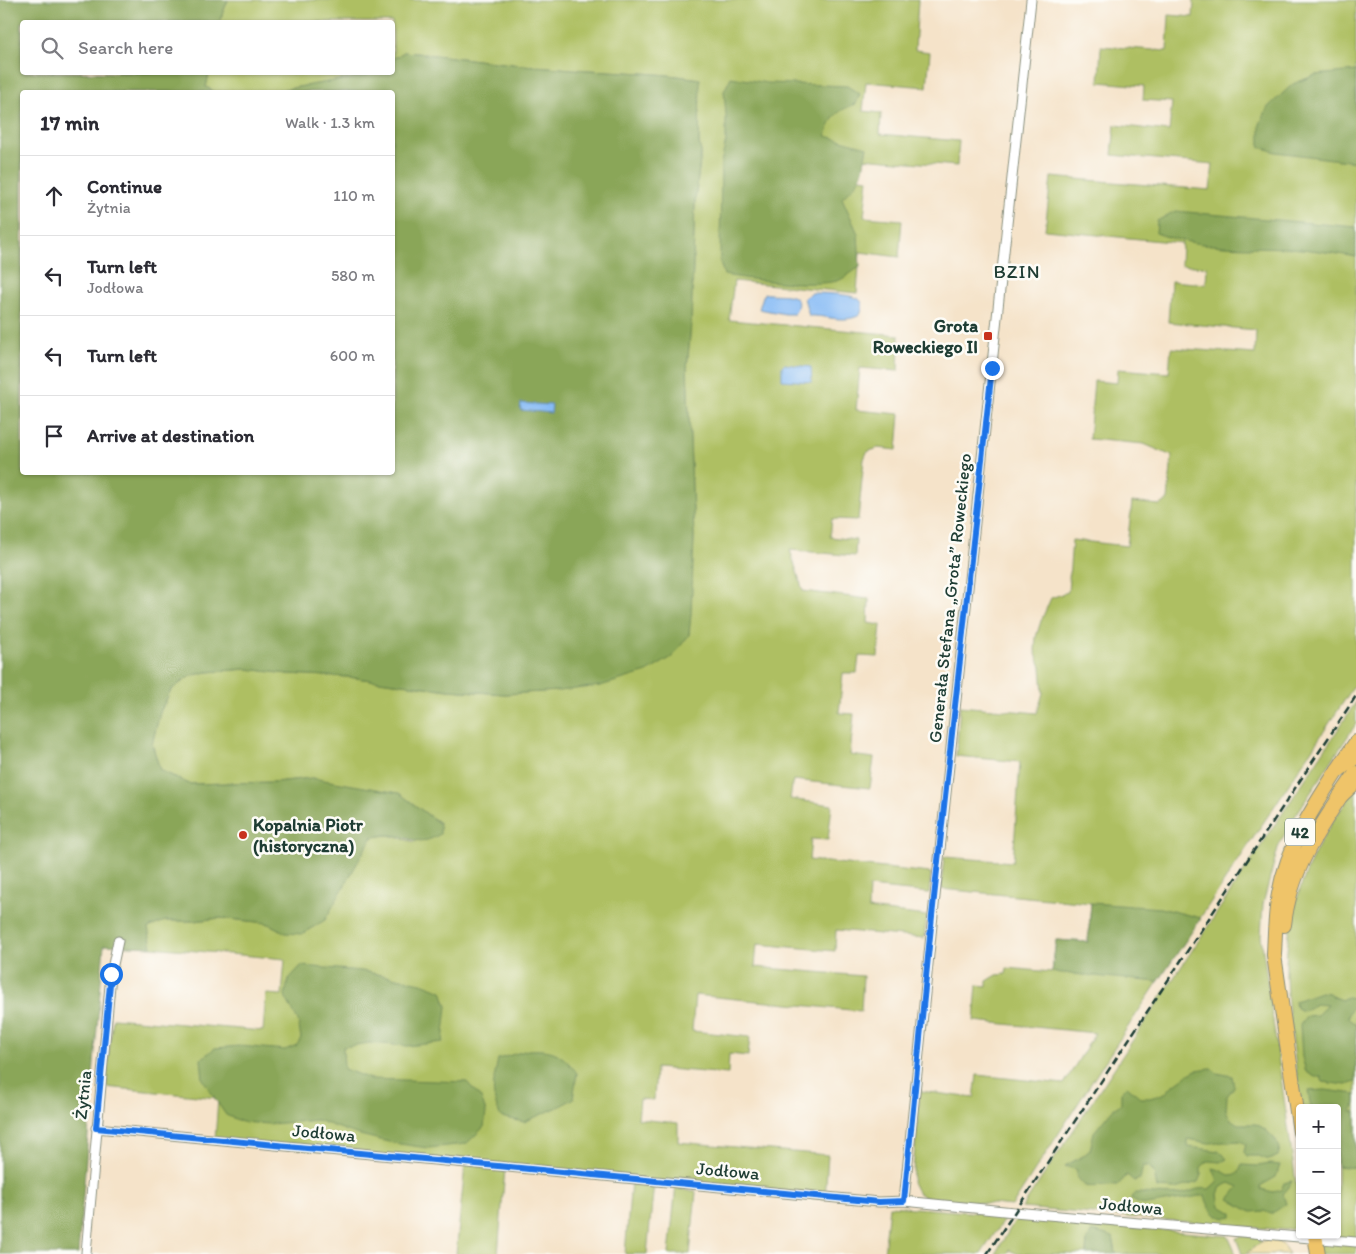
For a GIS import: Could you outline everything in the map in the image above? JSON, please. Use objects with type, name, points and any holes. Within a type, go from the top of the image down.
[{"type":"highway","points":[[1338,770],[1356,756]]},
{"type":"highway","points":[[1342,795],[1356,781]]},
{"type":"main road","name":"42","points":[[1296,1105],[1274,955],[1274,934],[1279,893],[1285,869],[1296,840],[1356,742]]},
{"type":"main road","name":"42","points":[[1283,1016],[1282,953],[1285,912],[1294,880],[1307,849],[1356,773]]},
{"type":"main road","points":[[1315,1239],[1318,1254]]},
{"type":"street","name":"Generała Stefana „Grota” Roweckiego","points":[[904,1201],[932,916],[1030,0]]},
{"type":"street","name":"Żytnia","points":[[86,1253],[111,974],[118,941]]},
{"type":"street","name":"Jodłowa","points":[[96,1128],[879,1202],[904,1201],[1296,1235]]},
{"type":"street","name":"Jodłowa","points":[[1331,1239],[1356,1242]]},
{"type":"green space","points":[[0,0],[228,0],[220,20],[20,20],[20,75],[209,75],[206,87],[211,90],[20,90],[20,475],[395,475],[395,90],[280,90],[367,75],[395,75],[395,58],[404,52],[530,66],[661,74],[700,79],[699,142],[701,152],[695,201],[691,323],[687,368],[694,537],[689,635],[672,657],[647,672],[600,686],[559,691],[505,694],[449,690],[348,677],[288,674],[247,669],[207,672],[190,676],[171,690],[160,712],[152,744],[160,770],[189,784],[275,782],[312,778],[399,793],[440,824],[440,834],[420,841],[388,835],[372,837],[325,920],[302,934],[286,933],[267,923],[220,918],[193,921],[165,921],[148,928],[152,947],[104,945],[78,1254],[0,1254]]},
{"type":"green space","points":[[228,0],[918,0],[915,50],[930,52],[927,87],[866,82],[863,111],[881,113],[880,134],[959,141],[957,166],[862,158],[860,178],[868,179],[864,217],[902,220],[899,257],[860,252],[857,293],[734,281],[729,320],[899,335],[898,371],[860,368],[856,410],[900,414],[897,450],[878,448],[867,452],[864,459],[858,520],[832,519],[830,537],[856,540],[855,556],[790,550],[803,591],[869,599],[868,623],[881,625],[878,657],[859,656],[857,673],[843,673],[839,713],[854,714],[850,755],[874,758],[870,788],[793,780],[790,799],[832,805],[828,840],[811,839],[809,860],[931,873],[929,893],[869,887],[868,909],[927,916],[924,938],[836,930],[835,951],[757,944],[755,967],[863,976],[861,1011],[695,995],[692,1031],[750,1037],[748,1056],[729,1054],[728,1074],[656,1068],[654,1100],[640,1099],[638,1119],[678,1123],[678,1142],[828,1155],[825,1199],[696,1186],[678,1189],[696,1192],[690,1254],[669,1254],[676,1185],[654,1183],[647,1254],[625,1254],[631,1181],[505,1169],[498,1254],[456,1254],[465,1165],[215,1141],[218,1098],[105,1087],[113,1018],[263,1031],[266,994],[282,995],[285,959],[152,947],[147,928],[165,921],[193,921],[220,918],[267,923],[286,933],[363,851],[372,837],[388,835],[415,842],[440,823],[421,810],[312,778],[275,782],[189,784],[160,770],[152,744],[160,712],[171,690],[190,676],[207,672],[247,669],[288,674],[348,677],[449,690],[505,694],[559,691],[689,635],[694,537],[687,368],[691,323],[695,201],[701,152],[699,142],[699,79],[661,74],[530,66],[404,52],[395,58],[395,20],[220,20]]},
{"type":"green space","points":[[1194,0],[1356,0],[1356,683],[1108,1057],[1012,1206],[924,1197],[917,1192],[912,1182],[920,1091],[974,1098],[977,1075],[1064,1084],[1095,1033],[974,1021],[977,985],[987,986],[987,981],[997,975],[1006,974],[1007,968],[1052,972],[1056,940],[1088,942],[1091,903],[941,889],[944,857],[1013,862],[1020,762],[956,756],[960,706],[1037,713],[1043,693],[1041,667],[1035,651],[1036,637],[1051,598],[1068,592],[1072,540],[1127,546],[1132,502],[1159,505],[1168,500],[1172,456],[1144,444],[1089,439],[1094,381],[1117,383],[1118,369],[1169,373],[1171,348],[1255,354],[1256,330],[1168,322],[1171,281],[1206,284],[1207,267],[1181,265],[1182,243],[1045,230],[1051,177],[1210,190],[1213,164],[1112,155],[1115,125],[1169,131],[1172,102],[1143,100],[1144,86],[1099,82],[1101,46],[1167,51],[1169,15],[1193,17]]},
{"type":"green space","points":[[1356,71],[1356,162],[1276,152],[1260,147],[1260,124],[1268,107],[1293,84],[1315,75]]},
{"type":"green space","points":[[209,75],[367,75],[280,90],[211,90],[206,87]]},
{"type":"green space","points":[[731,77],[767,83],[847,86],[860,94],[856,104],[836,115],[830,124],[826,136],[867,147],[861,176],[842,198],[858,234],[860,267],[843,279],[825,283],[797,283],[724,275],[720,262],[721,163],[726,141],[724,91]]},
{"type":"green space","points":[[1175,211],[1356,227],[1356,257],[1322,251],[1204,244],[1188,242],[1156,233],[1157,221]]},
{"type":"green space","points":[[1356,702],[1356,724],[1288,827],[1278,848],[1263,904],[1261,936],[1296,1183],[1296,1225],[1292,1229],[1285,1230],[1022,1208]]},
{"type":"green space","points":[[1356,789],[1356,1254],[1319,1254],[1317,1239],[1341,1239],[1341,1104],[1301,1104],[1287,995],[1287,950],[1297,900],[1305,876],[1327,830]]},
{"type":"green space","points":[[1091,903],[1160,908],[1201,918],[1158,982],[1052,972],[1056,940],[1088,942]]},
{"type":"green space","points":[[301,966],[362,971],[421,983],[442,991],[447,1006],[443,1042],[407,1046],[369,1043],[343,1047],[344,1069],[370,1079],[467,1082],[481,1098],[486,1112],[484,1127],[466,1144],[428,1148],[393,1143],[356,1134],[317,1120],[270,1124],[242,1122],[226,1115],[203,1079],[201,1059],[215,1048],[240,1046],[285,1050],[297,1045],[301,1038],[298,1021],[285,996],[288,980]]},
{"type":"green space","points":[[1321,992],[1329,993],[1341,1000],[1347,997],[1355,998],[1356,1002],[1349,1012],[1348,1018],[1356,1024],[1356,1082],[1346,1085],[1323,1082],[1321,1077],[1315,1077],[1306,1072],[1302,1057],[1300,1025],[1307,1016],[1317,1015],[1327,1005],[1316,1004],[1303,1011],[1296,1008],[1295,1001]]},
{"type":"green space","points":[[528,1050],[550,1051],[566,1060],[577,1073],[573,1099],[524,1122],[501,1117],[494,1095],[498,1059]]},
{"type":"green space","points":[[1211,1068],[1217,1073],[1232,1076],[1234,1087],[1227,1096],[1226,1110],[1230,1119],[1238,1124],[1256,1124],[1265,1129],[1275,1139],[1280,1148],[1278,1156],[1269,1160],[1259,1156],[1247,1156],[1244,1152],[1246,1144],[1240,1141],[1209,1143],[1188,1139],[1188,1147],[1220,1151],[1227,1159],[1221,1162],[1208,1161],[1201,1167],[1201,1175],[1198,1182],[1175,1189],[1157,1188],[1154,1173],[1149,1166],[1143,1166],[1140,1179],[1134,1181],[1127,1175],[1117,1186],[1093,1187],[1085,1186],[1077,1177],[1077,1170],[1065,1166],[1090,1150],[1094,1132],[1113,1109],[1121,1104],[1121,1092],[1127,1086],[1141,1098],[1150,1098],[1166,1093],[1171,1087],[1196,1070]]},
{"type":"green space","points":[[1325,1090],[1356,1094],[1356,1104],[1351,1111],[1356,1112],[1356,1168],[1341,1166],[1341,1104],[1310,1104],[1308,1091]]},
{"type":"green space","points":[[1242,1165],[1258,1166],[1280,1165],[1276,1177],[1260,1186],[1261,1189],[1273,1192],[1281,1190],[1284,1183],[1292,1181],[1283,1194],[1286,1204],[1271,1214],[1264,1211],[1251,1212],[1229,1199],[1239,1187],[1230,1183],[1221,1187],[1218,1194],[1220,1206],[1232,1213],[1232,1217],[1227,1218],[1214,1213],[1208,1205],[1205,1195],[1147,1205],[1130,1199],[1136,1193],[1175,1195],[1197,1189],[1209,1189],[1218,1181],[1213,1168],[1229,1175],[1238,1174]]},
{"type":"green space","points":[[889,1206],[1007,1215],[981,1254],[884,1254]]},
{"type":"green space","points":[[1017,1217],[1228,1236],[1236,1254],[1116,1254],[1114,1241],[1087,1240],[1086,1254],[1018,1254],[1009,1250],[1007,1254],[995,1254]]},
{"type":"green space","points":[[1093,1231],[1113,1237],[1116,1254],[1086,1254],[1087,1240]]},
{"type":"green space","points":[[1244,1236],[1259,1237],[1261,1242],[1246,1254],[1242,1254],[1236,1238]]},
{"type":"sand","points":[[1271,1239],[1282,1244],[1289,1254],[1246,1254],[1261,1242]]},
{"type":"water","points":[[764,293],[794,297],[797,300],[797,306],[794,314],[759,309]]},
{"type":"water","points":[[811,293],[837,294],[857,298],[862,303],[860,315],[847,319],[809,316],[804,298]]},
{"type":"water","points":[[784,364],[811,367],[812,382],[782,380],[782,366]]},
{"type":"water","points":[[521,403],[552,405],[551,413],[520,410]]},
{"type":"railway","points":[[987,1254],[1356,696]]},
{"type":"place","name":"Grota Roweckiego II","points":[[988,336]]},
{"type":"place","name":"Kopalnia Piotr (historyczna)","points":[[243,835]]},
{"type":"district","name":"BZIN","points":[[1017,271]]},
{"type":"route","points":[[111,974],[96,1128],[879,1202],[904,1201],[932,916],[992,368]]}]
